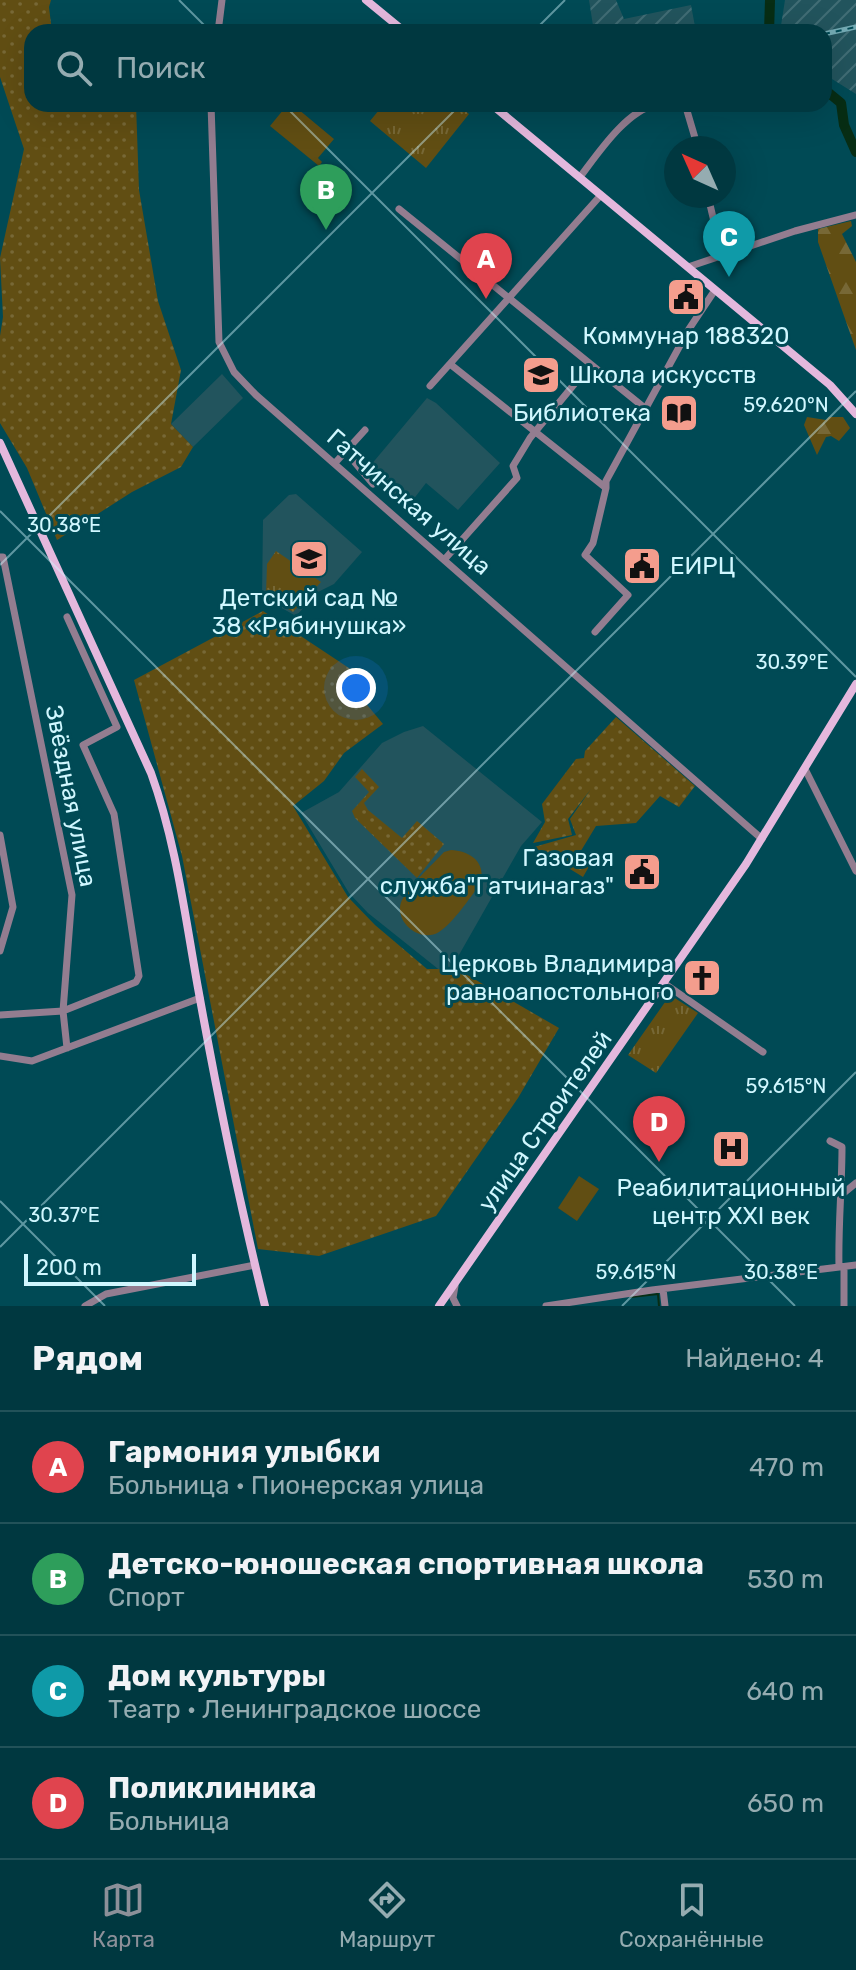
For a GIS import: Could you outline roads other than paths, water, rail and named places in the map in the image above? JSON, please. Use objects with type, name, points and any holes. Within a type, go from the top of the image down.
[{"type":"main road","points":[[366,0],[395,24]]},
{"type":"main road","points":[[501,112],[839,394],[856,414]]},
{"type":"main road","points":[[0,443],[146,762],[166,814],[200,998],[265,1306]]},
{"type":"main road","name":"улица Строителей","points":[[439,1306],[665,984],[762,839],[856,684]]},
{"type":"street","points":[[219,24],[222,0]]},
{"type":"street","name":"Гатчинская улица","points":[[211,112],[219,342],[234,372],[248,389],[762,839]]},
{"type":"street","points":[[580,177],[637,112]]},
{"type":"street","points":[[687,112],[694,136]]},
{"type":"street","points":[[430,386],[601,195]]},
{"type":"street","points":[[711,208],[722,256]]},
{"type":"street","points":[[399,209],[646,409]]},
{"type":"street","points":[[688,267],[795,231],[856,215]]},
{"type":"street","points":[[595,632],[628,595],[585,555],[593,543],[606,481],[689,329],[715,290]]},
{"type":"street","points":[[450,364],[606,488]]},
{"type":"street","points":[[444,560],[517,478],[513,466],[535,433],[590,365]]},
{"type":"street","points":[[335,463],[365,430]]},
{"type":"street","points":[[352,459],[373,484]]},
{"type":"street","name":"Звёздная улица","points":[[0,557],[3,557],[72,895],[63,1011],[67,1048]]},
{"type":"street","points":[[0,1015],[63,1011],[136,982],[139,976],[114,814],[83,745],[117,727],[67,617]]},
{"type":"street","points":[[805,769],[856,871]]},
{"type":"street","points":[[0,835],[13,907],[0,951]]},
{"type":"street","points":[[665,984],[763,1052]]},
{"type":"street","points":[[0,1056],[32,1061],[200,998]]},
{"type":"street","points":[[830,1141],[842,1147],[840,1196],[844,1306]]},
{"type":"street","points":[[840,1196],[856,1183]]},
{"type":"street","points":[[85,1306],[106,1294],[255,1265]]},
{"type":"street","points":[[546,1306],[856,1265]]},
{"type":"street","points":[[455,1285],[453,1298],[457,1306]]},
{"type":"street","points":[[663,1289],[665,1306]]},
{"type":"waterway","points":[[769,24],[770,0]]},
{"type":"waterway","points":[[832,96],[841,103],[844,125],[856,152]]},
{"type":"waterway","points":[[631,1297],[658,1294],[659,1306]]},
{"type":"railway","points":[[832,32],[856,27]]},
{"type":"place","name":"Детско-юношеская спортивная школа","points":[[326,230]]},
{"type":"place","name":"Дом культуры","points":[[729,277]]},
{"type":"place","name":"Коммунар 188320","points":[[686,297]]},
{"type":"place","name":"Гармония улыбки","points":[[486,299]]},
{"type":"place","name":"Школа искусств","points":[[541,375]]},
{"type":"place","name":"Библиотека","points":[[679,413]]},
{"type":"place","name":"Детский сад № 38 «Рябинушка»","points":[[309,559]]},
{"type":"place","name":"ЕИРЦ","points":[[642,566]]},
{"type":"place","name":"Газовая служба\"Гатчинагаз\"","points":[[642,872]]},
{"type":"place","name":"Церковь Владимира равноапостольного","points":[[702,978]]},
{"type":"place","name":"Реабилитационный центр ХХI век","points":[[731,1149]]},
{"type":"place","name":"Поликлиника","points":[[659,1162]]}]
